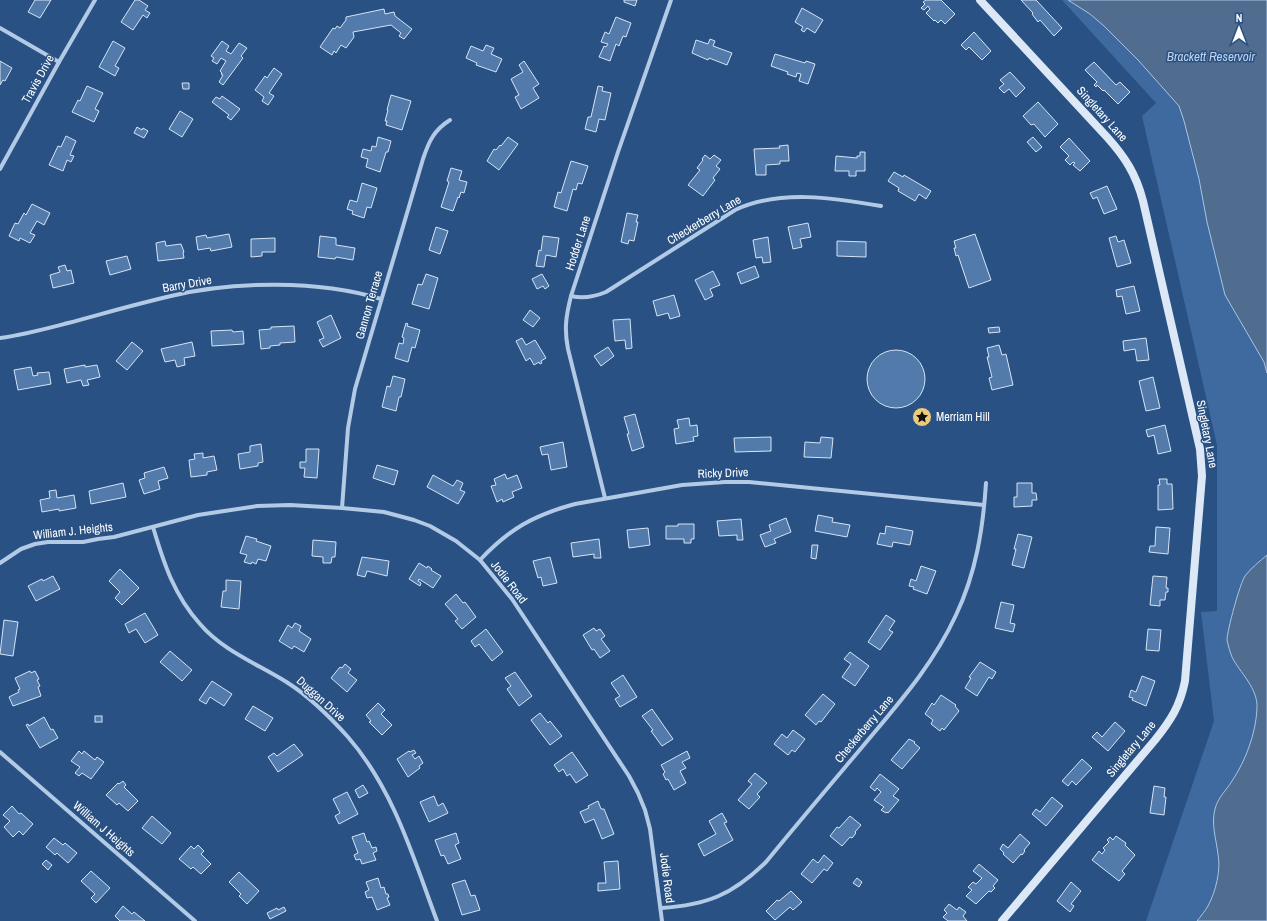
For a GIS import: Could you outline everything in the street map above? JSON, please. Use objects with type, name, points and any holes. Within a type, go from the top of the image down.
[{"type":"street","name":"Travis Drive","points":[[0,169],[95,0]]},
{"type":"street","name":"Hodder Lane","points":[[605,498],[566,337],[566,319],[571,296],[618,152],[671,0]]},
{"type":"street","name":"Singletary Lane","points":[[980,0],[1107,136],[1126,160],[1134,173],[1143,201],[1202,462],[1202,491],[1185,680],[1178,705],[1170,721],[1155,740],[1002,921]]},
{"type":"street","points":[[0,28],[59,62]]},
{"type":"street","name":"Gannon Terrace","points":[[342,508],[351,408],[381,299],[427,147],[436,130],[450,120]]},
{"type":"street","name":"Checkerberry Lane","points":[[571,296],[580,298],[590,297],[606,292],[745,205],[780,198],[807,197],[881,206]]},
{"type":"street","name":"Barry Drive","points":[[0,338],[32,332],[172,295],[225,287],[271,285],[302,286],[354,292],[381,299]]},
{"type":"street","name":"Ricky Drive","points":[[480,560],[502,538],[528,521],[560,508],[605,498],[682,485],[749,482],[984,505]]},
{"type":"street","name":"Checkerberry Lane","points":[[661,908],[688,906],[715,898],[736,887],[755,872],[766,862],[911,689],[934,655],[956,615],[965,593],[979,547],[986,483]]},
{"type":"street","name":"Jodie Road","points":[[153,527],[206,514],[257,506],[290,505],[342,508],[384,512],[414,520],[437,530],[468,549],[480,560],[512,599],[620,760],[638,793],[645,810],[650,829],[662,921]]},
{"type":"street","name":"William J. Heights","points":[[0,563],[21,549],[35,544],[48,542],[83,542],[114,537],[153,527]]},
{"type":"street","name":"Duggan Drive","points":[[153,527],[174,587],[184,604],[201,625],[211,636],[303,694],[348,738],[370,767],[388,796],[401,825],[437,921]]},
{"type":"street","name":"William J Heights","points":[[0,752],[195,921]]},
{"type":"shaded area","points":[[1062,0],[1267,0],[1267,921],[1146,921],[1214,721],[1201,612],[1217,611],[1217,445],[1142,116],[1156,103]]},
{"type":"water","name":"Brackett Reservoir","points":[[1068,0],[1267,0],[1267,373],[1264,362],[1225,295],[1207,222],[1199,179],[1179,106],[1138,60],[1104,26],[1090,14]]},
{"type":"water","points":[[1267,555],[1267,921],[1197,921],[1211,900],[1218,874],[1219,860],[1214,826],[1215,809],[1222,794],[1230,785],[1242,764],[1255,727],[1257,701],[1255,694],[1252,687],[1235,663],[1227,640],[1234,607],[1243,580],[1250,570]]},
{"type":"building","points":[[35,0],[51,0],[40,18],[28,12]]},
{"type":"building","points":[[135,0],[139,0],[148,6],[145,10],[150,13],[147,18],[143,15],[133,30],[121,22]]},
{"type":"building","points":[[624,0],[637,0],[635,6],[624,2]]},
{"type":"building","points":[[926,0],[941,0],[955,14],[945,24],[941,20],[938,23],[926,13],[930,9],[928,6],[924,10],[921,8],[925,4],[923,2]]},
{"type":"building","points":[[1021,0],[1036,0],[1062,28],[1054,36],[1040,20],[1038,22],[1032,14],[1033,13]]},
{"type":"building","points":[[802,8],[823,20],[815,33],[807,28],[804,32],[801,30],[803,27],[795,22]]},
{"type":"building","points":[[384,9],[385,14],[394,12],[395,16],[412,29],[404,39],[399,36],[401,33],[391,25],[353,32],[354,37],[346,48],[341,45],[336,53],[334,51],[332,55],[320,47],[333,28],[335,29],[337,26],[340,28],[346,20],[346,17]]},
{"type":"building","points":[[616,17],[631,23],[626,37],[623,36],[619,46],[616,44],[610,61],[599,57],[604,46],[606,47],[608,44],[601,42],[605,32],[609,34]]},
{"type":"building","points":[[974,32],[991,51],[982,60],[969,47],[966,50],[961,45]]},
{"type":"building","points":[[710,39],[715,41],[713,46],[732,53],[727,65],[709,58],[708,60],[692,53],[696,40],[708,44]]},
{"type":"building","points":[[113,41],[125,48],[115,66],[119,68],[115,76],[99,67]]},
{"type":"building","points":[[222,41],[229,46],[226,51],[231,54],[239,43],[247,48],[241,56],[243,58],[223,85],[219,82],[223,75],[220,71],[226,61],[221,58],[217,64],[212,61],[214,58],[211,56]]},
{"type":"building","points":[[486,45],[494,48],[491,54],[502,59],[496,72],[476,65],[477,63],[466,58],[471,46],[483,51]]},
{"type":"building","points":[[775,54],[805,63],[806,61],[815,64],[808,84],[799,81],[801,74],[797,73],[796,77],[787,74],[788,72],[771,66]]},
{"type":"building","points":[[0,61],[12,68],[5,81],[3,80],[0,85]]},
{"type":"building","points":[[524,61],[539,84],[533,88],[539,98],[521,109],[515,97],[519,95],[511,79],[523,72],[519,65]]},
{"type":"building","points":[[1094,62],[1116,85],[1120,82],[1130,92],[1118,104],[1104,90],[1103,91],[1097,85],[1096,87],[1094,85],[1097,82],[1085,70]]},
{"type":"building","points":[[274,68],[282,74],[269,93],[274,96],[268,105],[262,101],[264,97],[255,90],[265,76],[267,78]]},
{"type":"building","points":[[1010,72],[1025,88],[1016,97],[1009,89],[1004,93],[999,88],[1004,84],[1000,80]]},
{"type":"building","points":[[182,83],[189,83],[189,89],[183,89]]},
{"type":"building","points":[[87,86],[103,93],[95,109],[99,111],[94,122],[72,112],[78,100],[80,101]]},
{"type":"building","points":[[598,86],[603,87],[602,91],[611,93],[605,120],[599,119],[596,132],[585,129],[588,117],[591,117]]},
{"type":"building","points":[[391,95],[411,101],[402,130],[386,125],[387,121],[385,121]]},
{"type":"building","points":[[222,96],[240,109],[231,120],[227,117],[229,115],[212,102],[216,97],[220,99]]},
{"type":"building","points":[[1038,102],[1058,124],[1045,137],[1034,124],[1031,125],[1023,116]]},
{"type":"building","points":[[180,111],[193,119],[182,137],[169,129]]},
{"type":"building","points":[[137,127],[148,131],[144,138],[134,133]]},
{"type":"building","points":[[66,136],[76,141],[70,155],[74,156],[71,162],[67,160],[63,171],[49,165],[58,146],[61,147]]},
{"type":"building","points":[[378,137],[391,141],[380,172],[366,167],[368,159],[361,157],[363,149],[371,151],[372,146],[376,147]]},
{"type":"building","points":[[508,137],[518,144],[499,170],[487,161],[494,149],[496,150],[500,145],[501,146]]},
{"type":"building","points":[[1033,137],[1042,147],[1036,152],[1027,142]]},
{"type":"building","points":[[1069,138],[1090,161],[1080,171],[1073,165],[1075,163],[1073,162],[1070,165],[1065,160],[1069,156],[1060,147]]},
{"type":"building","points":[[788,145],[789,161],[780,161],[780,164],[766,165],[766,175],[756,175],[754,149],[780,148],[779,146]]},
{"type":"building","points":[[860,152],[865,152],[865,171],[856,171],[856,176],[849,176],[849,171],[835,171],[836,156],[857,158],[857,156],[860,156]]},
{"type":"building","points":[[705,155],[710,159],[714,155],[721,160],[716,166],[720,169],[713,178],[715,180],[703,196],[688,185],[700,170],[697,168]]},
{"type":"building","points":[[571,161],[588,166],[582,184],[578,183],[576,190],[573,189],[567,211],[554,207],[558,192],[561,193]]},
{"type":"building","points":[[451,168],[462,171],[459,180],[467,182],[464,193],[461,192],[453,211],[441,207],[449,182],[447,181]]},
{"type":"building","points":[[894,172],[903,177],[904,175],[931,191],[926,199],[919,194],[915,201],[898,191],[899,188],[888,181]]},
{"type":"building","points":[[362,183],[377,188],[371,208],[367,207],[364,218],[352,214],[353,211],[347,209],[350,200],[357,202]]},
{"type":"building","points":[[1107,186],[1117,209],[1104,214],[1097,197],[1093,199],[1090,193]]},
{"type":"building","points":[[32,204],[50,213],[44,225],[37,221],[30,233],[35,235],[30,243],[20,238],[19,241],[9,236],[15,223],[18,224],[24,213],[26,215]]},
{"type":"building","points":[[627,213],[638,215],[634,241],[629,240],[628,244],[621,242]]},
{"type":"building","points":[[808,223],[811,237],[800,239],[802,247],[793,249],[788,227]]},
{"type":"building","points":[[436,227],[448,231],[440,254],[429,250]]},
{"type":"building","points":[[229,234],[232,247],[211,251],[210,248],[198,250],[196,237],[206,235],[207,238]]},
{"type":"building","points":[[975,234],[991,280],[969,288],[958,255],[956,256],[954,241]]},
{"type":"building","points":[[320,236],[336,238],[336,245],[355,248],[353,260],[336,257],[335,259],[318,257]]},
{"type":"building","points":[[543,236],[559,238],[556,257],[546,255],[544,267],[536,266],[539,250],[541,251]]},
{"type":"building","points":[[1116,236],[1118,242],[1124,240],[1131,263],[1117,267],[1109,238]]},
{"type":"building","points":[[768,237],[771,262],[763,263],[762,257],[756,258],[753,240]]},
{"type":"building","points":[[275,238],[275,252],[262,252],[262,256],[251,257],[251,239]]},
{"type":"building","points":[[165,241],[166,246],[181,244],[184,252],[184,258],[158,261],[156,243]]},
{"type":"building","points":[[837,241],[866,242],[866,257],[837,256]]},
{"type":"building","points":[[127,256],[131,269],[110,275],[106,261]]},
{"type":"building","points":[[65,265],[67,271],[71,270],[74,283],[53,288],[50,275],[60,272],[58,267]]},
{"type":"building","points":[[755,266],[759,277],[741,284],[737,273]]},
{"type":"building","points":[[713,271],[720,285],[710,289],[713,296],[705,300],[695,280]]},
{"type":"building","points":[[426,274],[438,278],[429,309],[412,304],[418,284],[422,285]]},
{"type":"building","points":[[542,274],[549,286],[545,289],[543,286],[537,289],[532,279]]},
{"type":"building","points":[[1134,286],[1140,311],[1126,314],[1122,296],[1117,297],[1116,290]]},
{"type":"building","points":[[674,295],[680,316],[670,319],[668,313],[657,316],[653,301]]},
{"type":"building","points":[[530,310],[540,318],[533,327],[523,320]]},
{"type":"building","points":[[331,315],[341,338],[323,347],[319,340],[324,338],[317,322]]},
{"type":"building","points":[[630,319],[632,348],[626,349],[625,340],[615,341],[613,320]]},
{"type":"building","points":[[406,323],[408,324],[407,326],[420,330],[415,348],[412,347],[408,362],[395,358],[399,343],[403,344],[404,338],[402,337]]},
{"type":"building","points":[[294,326],[295,342],[280,343],[280,345],[261,349],[259,330],[271,329],[271,327]]},
{"type":"building","points":[[999,327],[1000,332],[989,333],[988,328]]},
{"type":"building","points":[[232,330],[233,332],[243,331],[244,344],[212,346],[211,331]]},
{"type":"building","points":[[522,338],[526,345],[535,340],[546,358],[541,361],[542,363],[540,364],[539,362],[534,365],[530,358],[526,361],[516,341]]},
{"type":"building","points":[[1146,338],[1149,360],[1137,361],[1135,349],[1124,351],[1123,341]]},
{"type":"building","points":[[132,342],[143,351],[127,370],[116,361]]},
{"type":"building","points":[[192,342],[195,356],[184,358],[185,365],[177,367],[175,360],[165,362],[161,349]]},
{"type":"building","points":[[999,345],[1002,355],[1006,354],[1013,385],[992,390],[989,378],[992,377],[987,357],[989,357],[987,348]]},
{"type":"building","points":[[608,347],[614,356],[601,366],[594,356]]},
{"type":"building","points":[[896,350],[907,352],[920,363],[923,368],[925,379],[923,390],[912,403],[907,406],[896,408],[885,406],[872,395],[869,390],[867,379],[869,368],[880,355],[885,352]]},
{"type":"building","points":[[85,365],[85,367],[97,365],[100,377],[87,380],[89,385],[83,386],[81,380],[67,383],[64,369]]},
{"type":"building","points":[[31,367],[33,376],[38,375],[37,373],[49,372],[51,384],[18,390],[14,370]]},
{"type":"building","points":[[393,376],[405,379],[396,411],[382,407],[387,386],[390,387]]},
{"type":"building","points":[[1153,377],[1160,408],[1146,411],[1139,381]]},
{"type":"building","points":[[635,414],[644,447],[632,451],[624,417]]},
{"type":"building","points":[[689,418],[690,426],[697,425],[698,436],[693,437],[694,441],[676,444],[674,429],[679,428],[677,420]]},
{"type":"building","points":[[1165,425],[1171,451],[1158,454],[1154,435],[1148,437],[1146,430]]},
{"type":"building","points":[[771,437],[771,451],[735,452],[734,438]]},
{"type":"building","points":[[821,437],[833,438],[831,458],[804,457],[805,442],[820,443]]},
{"type":"building","points":[[563,442],[567,467],[551,470],[548,454],[542,455],[540,447]]},
{"type":"building","points":[[261,444],[263,462],[258,463],[258,466],[240,469],[238,454],[250,452],[250,446]]},
{"type":"building","points":[[306,449],[319,449],[317,478],[304,477],[305,468],[300,468],[300,462],[306,462]]},
{"type":"building","points":[[203,453],[203,458],[214,456],[217,470],[207,472],[207,475],[191,477],[189,460],[195,459],[194,454]]},
{"type":"building","points":[[377,465],[398,471],[394,485],[373,478]]},
{"type":"building","points":[[164,467],[168,478],[158,481],[160,489],[144,494],[139,480],[145,478],[144,473]]},
{"type":"building","points":[[505,474],[507,479],[517,475],[522,488],[512,492],[514,497],[503,502],[502,499],[497,502],[491,486],[496,485],[494,479]]},
{"type":"building","points":[[433,475],[453,486],[457,480],[463,483],[460,490],[465,492],[458,504],[427,487]]},
{"type":"building","points":[[1159,479],[1167,479],[1167,484],[1172,484],[1173,509],[1158,510]]},
{"type":"building","points":[[123,483],[126,497],[91,504],[89,491]]},
{"type":"building","points":[[1017,483],[1032,483],[1032,493],[1036,493],[1037,500],[1032,500],[1032,506],[1014,507],[1014,497],[1017,497]]},
{"type":"building","points":[[56,490],[57,498],[74,495],[76,508],[42,512],[40,500],[50,498],[49,491]]},
{"type":"building","points":[[818,515],[833,518],[832,522],[850,525],[847,537],[815,531]]},
{"type":"building","points":[[786,518],[791,532],[774,539],[776,543],[765,547],[760,535],[771,531],[769,525]]},
{"type":"building","points":[[741,519],[743,540],[737,540],[737,535],[719,536],[717,521]]},
{"type":"building","points":[[678,524],[694,524],[694,539],[691,539],[691,543],[684,543],[684,539],[666,539],[666,526],[678,526]]},
{"type":"building","points":[[886,526],[913,531],[910,545],[893,542],[892,547],[877,544],[880,533],[885,534]]},
{"type":"building","points":[[1156,527],[1170,528],[1168,554],[1149,552],[1150,546],[1155,546]]},
{"type":"building","points":[[648,528],[650,545],[629,548],[627,530]]},
{"type":"building","points":[[1018,534],[1032,537],[1024,568],[1012,565]]},
{"type":"building","points":[[246,536],[257,539],[256,541],[271,546],[266,561],[258,559],[256,564],[252,562],[251,564],[244,562],[247,555],[240,553]]},
{"type":"building","points":[[599,539],[601,558],[594,558],[594,554],[573,557],[571,543]]},
{"type":"building","points":[[313,540],[336,542],[335,557],[332,557],[331,563],[323,563],[323,557],[312,556]]},
{"type":"building","points":[[812,545],[818,545],[816,559],[811,558]]},
{"type":"building","points":[[362,557],[389,561],[387,576],[367,571],[365,577],[357,575]]},
{"type":"building","points":[[550,557],[557,583],[543,586],[541,577],[538,578],[533,561]]},
{"type":"building","points":[[419,563],[427,568],[428,566],[432,569],[431,570],[441,576],[433,588],[419,579],[418,581],[421,583],[420,586],[409,579]]},
{"type":"building","points":[[921,566],[936,571],[927,594],[909,586],[911,579],[916,581]]},
{"type":"building","points":[[120,569],[139,588],[122,605],[115,598],[120,592],[109,581]]},
{"type":"building","points":[[53,576],[60,589],[36,601],[28,586],[42,579],[43,581]]},
{"type":"building","points":[[1153,576],[1167,577],[1166,588],[1168,588],[1168,592],[1166,592],[1165,600],[1160,600],[1160,606],[1150,605]]},
{"type":"building","points":[[226,580],[241,581],[239,609],[221,607],[223,591],[226,591]]},
{"type":"building","points":[[456,594],[463,603],[465,602],[476,617],[462,629],[455,621],[458,619],[445,604]]},
{"type":"building","points":[[1001,602],[1014,605],[1010,623],[1015,624],[1013,632],[995,628]]},
{"type":"building","points":[[145,613],[158,635],[145,643],[136,629],[129,633],[125,624]]},
{"type":"building","points":[[886,615],[895,621],[889,630],[893,632],[880,650],[868,642]]},
{"type":"building","points":[[4,620],[18,622],[13,656],[0,654]]},
{"type":"building","points":[[295,623],[301,626],[299,631],[311,639],[304,652],[294,646],[292,649],[279,641],[288,625],[292,628]]},
{"type":"building","points":[[594,628],[596,631],[600,629],[605,636],[601,639],[610,651],[600,658],[594,649],[592,650],[583,635]]},
{"type":"building","points":[[486,629],[503,652],[492,661],[479,644],[475,647],[471,641]]},
{"type":"building","points":[[1148,629],[1161,630],[1159,651],[1146,650]]},
{"type":"building","points":[[170,651],[192,670],[182,681],[160,662]]},
{"type":"building","points":[[850,652],[869,666],[855,686],[842,677],[851,664],[844,659]]},
{"type":"building","points":[[980,662],[996,672],[992,679],[989,677],[977,696],[965,688],[971,678],[969,677]]},
{"type":"building","points":[[345,664],[351,669],[348,673],[357,680],[347,692],[331,678],[340,667],[342,668]]},
{"type":"building","points":[[30,671],[31,673],[35,671],[39,679],[37,680],[40,686],[38,687],[41,696],[13,706],[9,697],[19,692],[18,690],[20,689],[15,678]]},
{"type":"building","points":[[515,672],[532,696],[519,706],[507,689],[511,686],[505,678]]},
{"type":"building","points":[[623,675],[637,697],[620,707],[615,699],[620,696],[611,683]]},
{"type":"building","points":[[1142,676],[1155,681],[1146,706],[1132,700],[1133,698],[1129,697],[1131,690],[1136,692]]},
{"type":"building","points":[[212,681],[232,694],[224,706],[210,697],[206,704],[199,700]]},
{"type":"building","points":[[823,694],[835,704],[821,722],[819,721],[816,725],[805,715]]},
{"type":"building","points":[[941,695],[956,705],[955,706],[959,711],[944,730],[942,728],[940,731],[931,724],[933,720],[925,714],[932,703],[934,705]]},
{"type":"building","points":[[378,703],[385,710],[381,714],[392,725],[382,735],[369,722],[371,721],[366,715]]},
{"type":"building","points":[[253,706],[273,718],[265,731],[245,719]]},
{"type":"building","points":[[652,709],[673,739],[662,746],[651,731],[653,730],[642,716]]},
{"type":"building","points":[[540,713],[548,723],[550,721],[562,736],[550,745],[531,720]]},
{"type":"building","points":[[95,716],[102,716],[102,722],[95,722]]},
{"type":"building","points":[[44,717],[51,730],[53,729],[58,738],[40,748],[26,725],[28,724],[29,726]]},
{"type":"building","points":[[1115,722],[1125,731],[1108,751],[1092,737],[1097,732],[1102,737]]},
{"type":"building","points":[[793,730],[805,739],[795,752],[792,750],[788,755],[774,744],[782,734],[787,738]]},
{"type":"building","points":[[909,739],[915,742],[914,743],[920,748],[902,769],[891,760]]},
{"type":"building","points":[[294,744],[303,755],[278,772],[268,757],[274,753],[277,756]]},
{"type":"building","points":[[414,750],[416,753],[412,755],[415,759],[419,756],[423,763],[419,766],[420,768],[408,777],[397,759],[409,751]]},
{"type":"building","points":[[79,751],[82,754],[84,751],[95,760],[97,757],[104,762],[91,779],[82,773],[79,776],[75,773],[80,767],[71,761]]},
{"type":"building","points":[[687,751],[690,758],[682,762],[686,768],[680,771],[686,783],[674,790],[668,779],[666,780],[663,774],[665,772],[661,765]]},
{"type":"building","points":[[572,752],[588,775],[576,783],[570,774],[567,776],[563,769],[559,772],[554,765]]},
{"type":"building","points":[[1082,759],[1092,768],[1076,785],[1072,781],[1068,786],[1062,781]]},
{"type":"building","points":[[755,773],[767,783],[757,794],[760,797],[749,809],[738,800],[752,784],[748,781]]},
{"type":"building","points":[[880,774],[899,789],[893,796],[899,800],[888,813],[881,810],[884,807],[874,800],[881,792],[877,788],[875,791],[870,787]]},
{"type":"building","points":[[123,781],[126,785],[124,787],[138,801],[128,811],[119,803],[117,805],[106,795],[118,783],[119,784]]},
{"type":"building","points":[[363,785],[368,793],[359,798],[355,790]]},
{"type":"building","points":[[1154,786],[1165,788],[1164,797],[1166,797],[1164,815],[1150,813]]},
{"type":"building","points":[[347,792],[358,814],[339,824],[335,816],[340,813],[333,799]]},
{"type":"building","points":[[434,796],[438,806],[443,803],[448,813],[429,822],[420,802]]},
{"type":"building","points":[[1052,797],[1063,806],[1046,826],[1032,814],[1036,809],[1040,812]]},
{"type":"building","points":[[598,801],[601,809],[604,809],[614,834],[602,839],[594,819],[585,823],[580,812],[589,808],[588,806]]},
{"type":"building","points":[[12,806],[19,814],[21,813],[33,824],[23,835],[19,831],[13,837],[4,827],[10,821],[3,815]]},
{"type":"building","points":[[722,813],[727,822],[724,823],[733,840],[704,856],[698,844],[716,834],[709,821]]},
{"type":"building","points":[[152,816],[171,833],[162,844],[142,828]]},
{"type":"building","points":[[850,816],[861,825],[852,838],[850,837],[842,846],[830,836],[837,827],[839,828]]},
{"type":"building","points":[[364,833],[367,842],[369,841],[372,848],[376,847],[377,851],[373,853],[376,860],[362,864],[360,859],[356,860],[354,855],[358,853],[352,837]]},
{"type":"building","points":[[456,833],[459,843],[455,845],[461,859],[448,864],[444,855],[441,856],[435,840]]},
{"type":"building","points":[[1020,834],[1030,843],[1022,855],[1021,854],[1013,863],[1003,854],[1004,853],[1000,849],[1003,844],[1008,848]]},
{"type":"building","points":[[1116,836],[1126,843],[1125,845],[1135,855],[1122,871],[1125,874],[1119,881],[1092,860],[1099,851],[1102,854],[1105,850],[1103,848],[1109,842],[1107,840],[1110,837],[1113,840]]},
{"type":"building","points":[[54,838],[63,845],[65,843],[77,853],[68,863],[57,853],[55,855],[46,847]]},
{"type":"building","points":[[198,845],[204,851],[201,854],[211,864],[201,874],[193,867],[191,869],[179,859],[191,846],[194,849]]},
{"type":"building","points":[[824,855],[833,863],[827,871],[824,869],[812,883],[801,874],[813,859],[818,863]]},
{"type":"building","points":[[46,860],[52,865],[48,870],[42,864]]},
{"type":"building","points":[[618,861],[620,889],[598,891],[598,883],[606,883],[604,862]]},
{"type":"building","points":[[979,864],[998,880],[993,886],[995,888],[991,892],[989,891],[976,904],[966,896],[972,890],[968,887],[973,882],[976,884],[982,878],[973,871]]},
{"type":"building","points":[[91,871],[110,888],[96,903],[91,898],[95,894],[81,881]]},
{"type":"building","points":[[239,872],[259,891],[247,904],[239,896],[241,894],[229,882]]},
{"type":"building","points":[[378,878],[381,888],[384,887],[386,894],[388,894],[389,897],[387,898],[390,905],[377,910],[372,897],[367,898],[365,892],[369,890],[366,882]]},
{"type":"building","points":[[857,878],[862,882],[859,887],[853,883]]},
{"type":"building","points":[[465,880],[471,896],[475,895],[480,910],[462,915],[452,884]]},
{"type":"building","points":[[1071,882],[1081,891],[1071,904],[1074,906],[1070,912],[1057,901]]},
{"type":"building","points":[[791,891],[802,902],[793,910],[790,907],[775,920],[766,911],[777,900],[779,901]]},
{"type":"building","points":[[949,904],[957,910],[959,907],[966,912],[963,916],[967,921],[948,921],[943,917],[947,913],[944,910]]},
{"type":"building","points":[[123,906],[132,914],[134,912],[145,921],[120,921],[115,916]]},
{"type":"building","points":[[284,907],[286,911],[270,919],[267,913],[277,908],[278,910]]},
{"type":"place","name":"Merriam Hill","points":[[922,417]]}]
